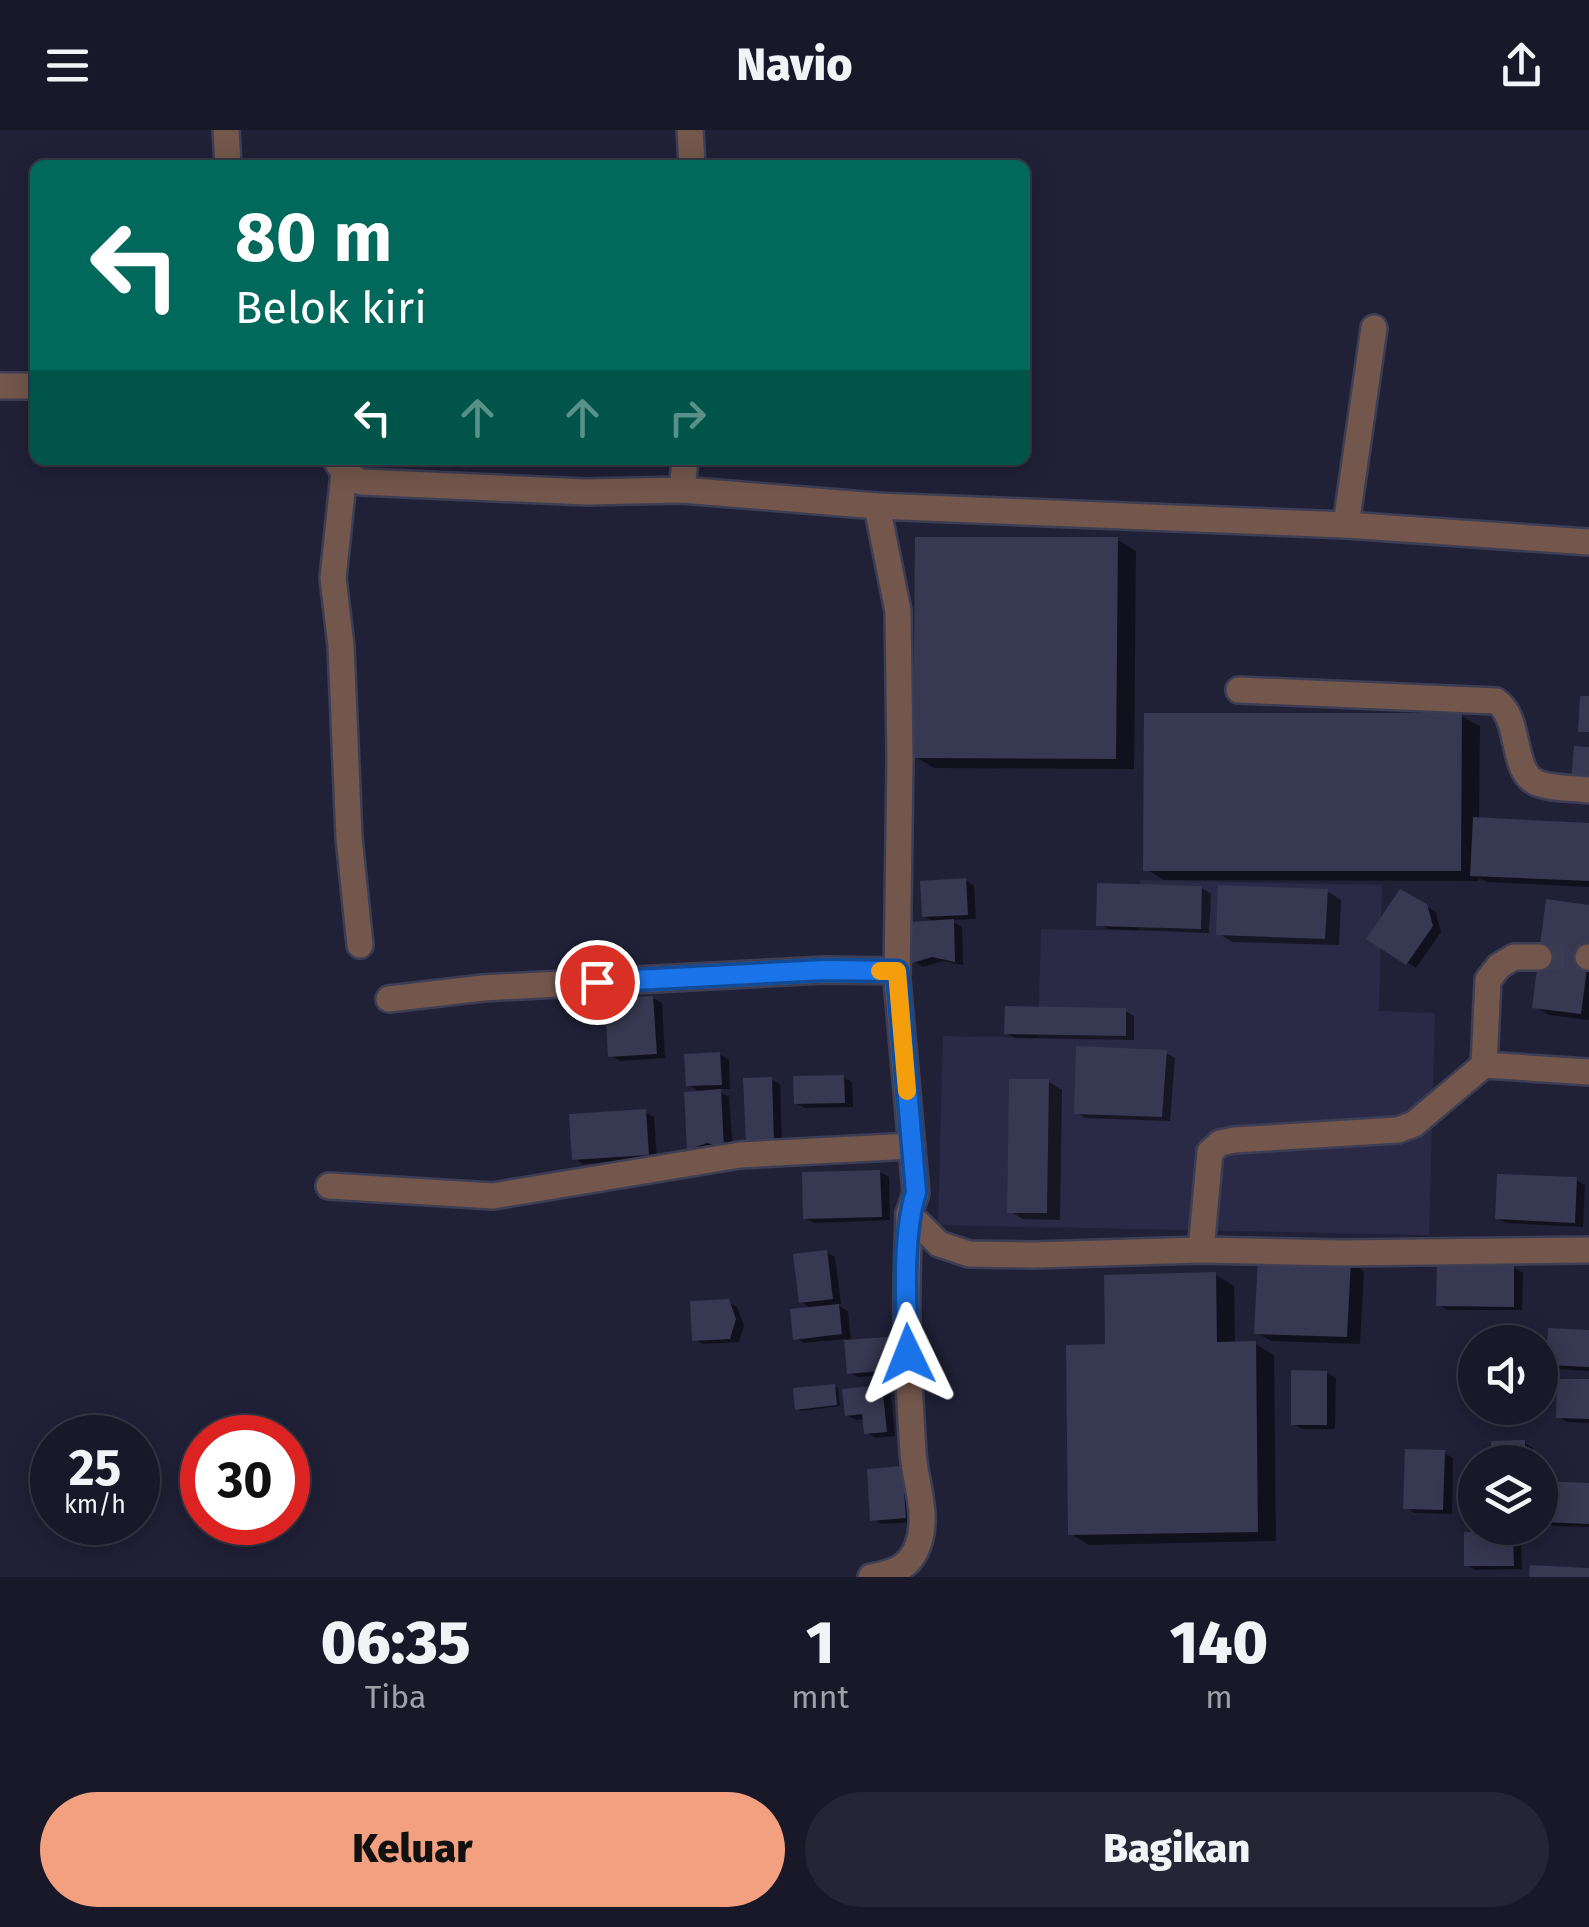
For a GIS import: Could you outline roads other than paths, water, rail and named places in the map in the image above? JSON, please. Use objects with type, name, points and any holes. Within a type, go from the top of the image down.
[{"type":"street","points":[[226,130],[228,160]]},
{"type":"street","points":[[690,130],[692,160]]},
{"type":"street","points":[[1346,526],[1374,328]]},
{"type":"street","points":[[0,386],[30,386]]},
{"type":"street","points":[[682,490],[684,465]]},
{"type":"street","points":[[340,466],[360,482],[586,492],[682,490],[877,506],[1346,526],[1589,542]]},
{"type":"street","points":[[340,466],[333,578],[340,646],[348,838],[360,945]]},
{"type":"street","points":[[871,1577],[898,1572],[907,1564],[918,1545],[922,1505],[914,1460],[906,1318],[909,1214],[916,1192],[897,971],[898,611],[877,506]]},
{"type":"street","points":[[1239,690],[1496,701],[1510,716],[1520,763],[1530,778],[1537,784],[1589,790]]},
{"type":"street","points":[[1484,1065],[1488,980],[1499,966],[1514,957],[1539,957]]},
{"type":"street","points":[[388,1000],[482,988],[825,970],[897,971]]},
{"type":"street","points":[[1201,1250],[1210,1152],[1220,1143],[1398,1130],[1414,1124],[1484,1065],[1589,1072]]},
{"type":"street","points":[[329,1186],[492,1196],[740,1155],[912,1146]]},
{"type":"street","points":[[909,1214],[938,1244],[969,1254],[1589,1250]]},
{"type":"tunnel","points":[[1539,957],[1588,957]]}]
